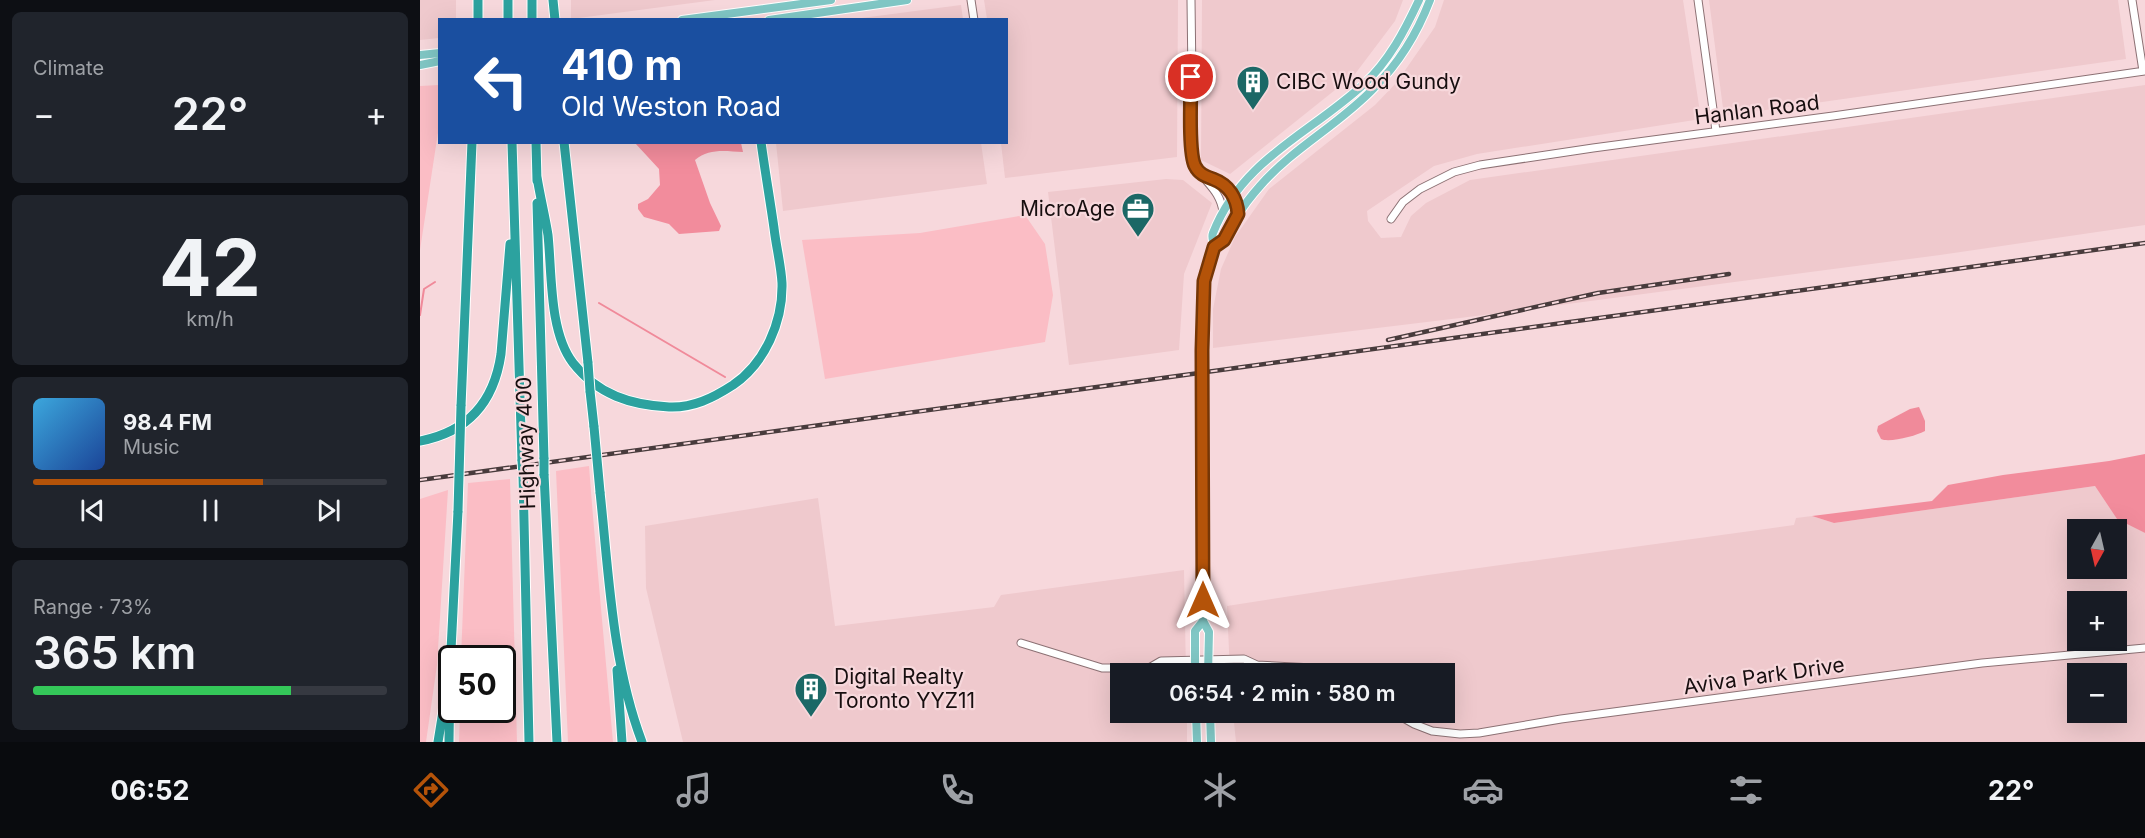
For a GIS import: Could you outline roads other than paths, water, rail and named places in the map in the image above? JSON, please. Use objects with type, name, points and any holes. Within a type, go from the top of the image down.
[{"type":"highway","points":[[478,0],[478,18]]},
{"type":"highway","points":[[508,0],[508,18]]},
{"type":"highway","points":[[532,0],[532,18]]},
{"type":"highway","points":[[553,0],[555,18]]},
{"type":"highway","points":[[451,645],[472,144]]},
{"type":"highway","name":"Highway 400","points":[[512,144],[523,476],[528,742]]},
{"type":"highway","name":"Highway 400","points":[[536,144],[544,474],[556,742]]},
{"type":"highway","points":[[564,144],[615,626],[622,742]]},
{"type":"highway","points":[[537,177],[547,233],[556,316],[562,343],[573,363],[600,390],[621,399],[645,406],[683,408],[705,401],[742,379],[758,361],[776,329],[782,283],[761,144]]},
{"type":"highway","points":[[420,441],[436,438],[465,423],[481,407],[495,379],[502,344],[514,191]]},
{"type":"highway","points":[[615,626],[629,701],[642,742]]},
{"type":"highway","points":[[438,742],[441,723]]},
{"type":"highway","points":[[449,723],[449,742]]},
{"type":"main road","points":[[708,18],[748,15],[831,0]]},
{"type":"main road","points":[[783,18],[907,0]]},
{"type":"main road","points":[[1208,661],[1209,632],[1203,621],[1202,350],[1204,281],[1214,247],[1212,236],[1234,195],[1260,164],[1365,84],[1393,50],[1419,0]]},
{"type":"main road","points":[[1214,247],[1224,240],[1238,214],[1260,185],[1374,89],[1402,56],[1420,26],[1430,0]]},
{"type":"main road","points":[[420,55],[438,53]]},
{"type":"main road","points":[[420,65],[438,61]]},
{"type":"main road","points":[[1195,663],[1196,631],[1203,621]]},
{"type":"main road","points":[[1196,723],[1197,742]]},
{"type":"main road","points":[[1209,723],[1210,742]]},
{"type":"street","points":[[971,0],[974,18]]},
{"type":"street","points":[[1191,0],[1194,165],[1218,194],[1223,212]]},
{"type":"street","points":[[1698,0],[1716,131]]},
{"type":"street","points":[[2132,0],[2144,71]]},
{"type":"street","name":"Hanlan Road","points":[[1391,219],[1410,195],[1454,172],[1480,165],[2144,71]]},
{"type":"street","points":[[1205,177],[1214,179],[1234,195],[1238,214]]},
{"type":"street","points":[[1021,643],[1102,668],[1110,668]]},
{"type":"street","name":"Aviva Park Drive","points":[[1412,723],[1432,731],[1460,734],[1479,733],[1561,719],[1695,703],[1982,663],[2145,648]]},
{"type":"street","points":[[1158,663],[1161,661],[1244,659],[1253,663]]},
{"type":"waterway","points":[[420,315],[424,289],[435,282]]},
{"type":"waterway","points":[[599,303],[725,377]]},
{"type":"railway","points":[[420,480],[2145,243]]},
{"type":"railway","points":[[1388,340],[1598,293],[1729,274]]},
{"type":"place","name":"CIBC Wood Gundy","points":[[1253,111]]},
{"type":"place","name":"MicroAge","points":[[1138,238]]},
{"type":"place","name":"Digital Realty Toronto YYZ11","points":[[811,718]]}]
